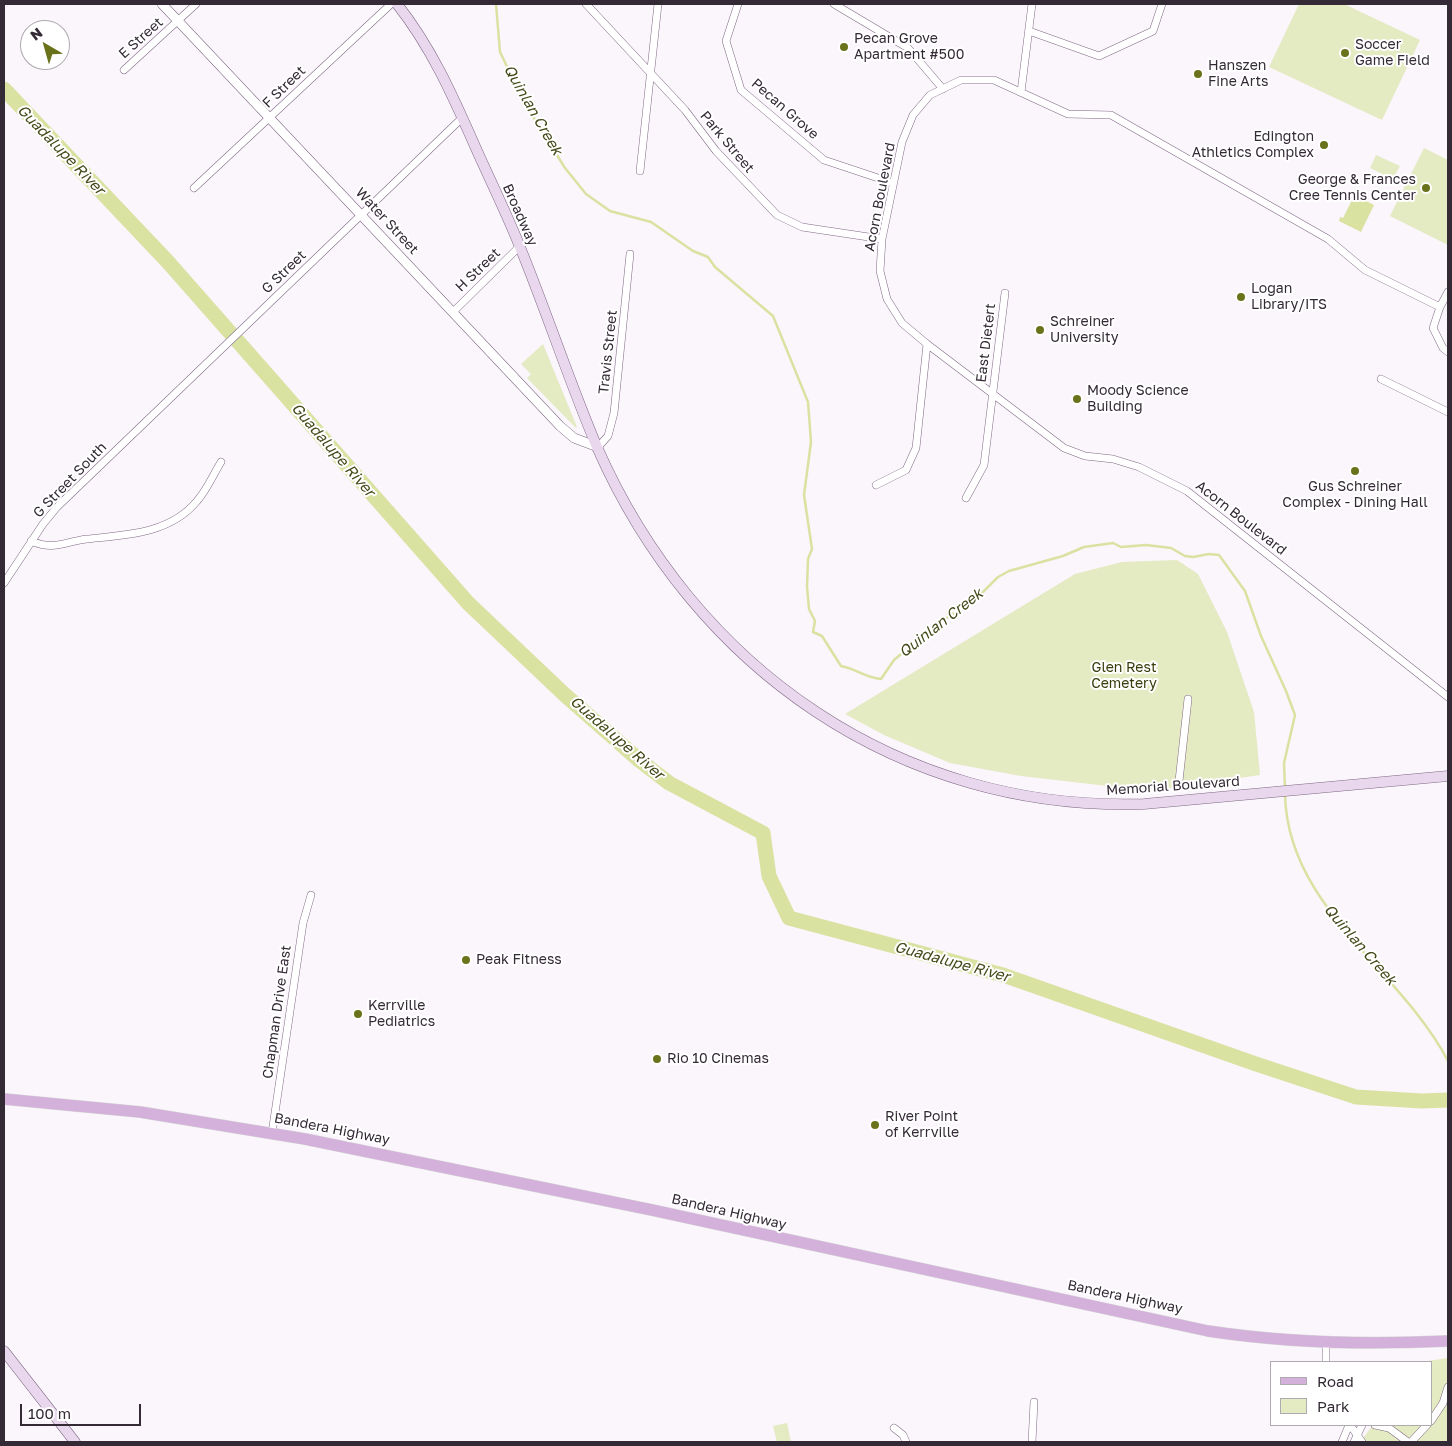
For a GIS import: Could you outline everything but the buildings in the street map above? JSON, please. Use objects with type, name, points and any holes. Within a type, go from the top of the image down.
[{"type":"main road","name":"Broadway","points":[[397,4],[412,22],[437,63],[462,118],[520,246],[598,447]]},
{"type":"main road","name":"Memorial Boulevard","points":[[598,447],[643,535],[694,604],[760,670],[799,702],[852,735],[878,749],[935,772],[978,785],[1026,796],[1067,802],[1112,805],[1448,776]]},
{"type":"main road","name":"Bandera Highway","points":[[4,1099],[140,1112],[272,1133],[652,1210],[1208,1331],[1249,1337],[1326,1343],[1448,1340]]},
{"type":"main road","points":[[4,1351],[75,1442]]},
{"type":"street","name":"Water Street","points":[[162,4],[560,426],[574,438],[598,447]]},
{"type":"street","name":"E Street","points":[[124,70],[196,4]]},
{"type":"street","name":"F Street","points":[[194,188],[390,4]]},
{"type":"street","name":"Park Street","points":[[586,4],[684,110],[722,158],[782,219],[810,228],[882,239]]},
{"type":"street","points":[[640,171],[658,4]]},
{"type":"street","name":"Pecan Grove","points":[[738,4],[726,41],[741,90],[824,160],[894,183]]},
{"type":"street","points":[[834,4],[908,48],[943,89]]},
{"type":"street","points":[[1021,92],[1032,4]]},
{"type":"street","points":[[1029,31],[1099,56],[1152,31],[1162,4]]},
{"type":"street","name":"Acorn Boulevard","points":[[1440,307],[1365,270],[1328,239],[1111,115],[1068,114],[994,80],[962,80],[930,95],[913,115],[902,142],[882,239],[880,271],[887,299],[902,323],[1064,448],[1085,456],[1113,459],[1139,467],[1187,491],[1448,696]]},
{"type":"street","name":"G Street","points":[[122,444],[462,118]]},
{"type":"street","name":"H Street","points":[[453,312],[520,246]]},
{"type":"street","name":"Travis Street","points":[[598,447],[608,436],[614,414],[630,254]]},
{"type":"street","points":[[1448,292],[1440,307],[1433,328],[1443,348],[1448,352]]},
{"type":"street","name":"East Dietert","points":[[966,498],[984,464],[1005,293]]},
{"type":"street","points":[[876,485],[906,470],[916,448],[927,344]]},
{"type":"street","points":[[1381,379],[1448,412]]},
{"type":"street","name":"G Street South","points":[[4,584],[31,541],[58,507],[122,444]]},
{"type":"street","points":[[31,541],[42,546],[53,547],[85,539],[136,534],[156,527],[177,517],[196,502],[221,462]]},
{"type":"street","points":[[1179,781],[1188,700]]},
{"type":"street","name":"Chapman Drive East","points":[[272,1133],[303,923],[312,895]]},
{"type":"street","points":[[1326,1343],[1326,1361]]},
{"type":"street","points":[[1432,1420],[1443,1403],[1448,1387]]},
{"type":"street","points":[[1032,1442],[1034,1402]]},
{"type":"street","points":[[1342,1442],[1350,1426]]},
{"type":"street","points":[[1351,1426],[1358,1440]]},
{"type":"street","points":[[1358,1440],[1362,1426]]},
{"type":"street","points":[[1380,1426],[1390,1428],[1410,1442],[1426,1426]]},
{"type":"street","points":[[894,1428],[903,1435],[906,1442]]},
{"type":"green space","name":"Soccer Game Field","points":[[1299,4],[1344,4],[1420,40],[1382,120],[1269,67]]},
{"type":"green space","name":"George & Frances Cree Tennis Center","points":[[1424,148],[1448,160],[1448,245],[1390,216]]},
{"type":"green space","points":[[1376,155],[1400,166],[1393,179],[1370,168]]},
{"type":"green space","points":[[543,344],[576,428],[527,378],[531,374],[521,364]]},
{"type":"green space","name":"Glen Rest Cemetery","points":[[1177,560],[1198,574],[1227,632],[1254,712],[1260,775],[1151,791],[1021,776],[950,763],[884,735],[845,714],[1075,574],[1122,562]]},
{"type":"green space","points":[[1448,1358],[1448,1442],[1360,1442],[1372,1426],[1432,1426],[1432,1361],[1428,1361]]},
{"type":"green space","points":[[787,1423],[791,1442],[777,1442],[773,1426]]},
{"type":"shaded area","points":[[1352,194],[1374,205],[1361,232],[1339,221],[1340,217],[1343,218],[1353,198],[1351,197]]},
{"type":"waterway","name":"Quinlan Creek","points":[[496,4],[500,52],[524,102],[565,168],[586,194],[610,211],[651,222],[693,251],[708,257],[715,267],[773,316],[808,402],[811,442],[804,495],[812,549],[808,559],[807,587],[809,609],[815,621],[813,632],[822,636],[841,666],[881,679],[894,660],[932,628],[982,593],[998,577],[1009,571],[1063,556],[1084,547],[1113,543],[1121,547],[1146,545],[1171,548],[1185,556],[1193,557],[1209,554],[1219,555],[1245,591],[1261,636],[1295,715],[1284,763],[1285,789]]},
{"type":"waterway","name":"Guadalupe River","points":[[4,89],[168,262],[468,603],[565,695],[639,760],[669,783],[763,833],[769,876],[789,918],[1003,975],[1356,1097],[1422,1101],[1448,1100]]},
{"type":"waterway","name":"Quinlan Creek","points":[[1285,794],[1291,834],[1305,870],[1325,904],[1349,935],[1403,996],[1427,1028],[1448,1061]]},
{"type":"place","name":"Pecan Grove Apartment #500","points":[[844,47]]},
{"type":"place","name":"Soccer Game Field","points":[[1345,53]]},
{"type":"place","name":"Hanszen Fine Arts","points":[[1198,74]]},
{"type":"place","name":"Edington Athletics Complex","points":[[1324,145]]},
{"type":"place","name":"George & Frances Cree Tennis Center","points":[[1426,188]]},
{"type":"place","name":"Logan Library/ITS","points":[[1241,297]]},
{"type":"place","name":"Schreiner University","points":[[1040,330]]},
{"type":"place","name":"Moody Science Building","points":[[1077,399]]},
{"type":"place","name":"Gus Schreiner Complex - Dining Hall","points":[[1355,471]]},
{"type":"place","name":"Peak Fitness","points":[[466,960]]},
{"type":"place","name":"Kerrville Pediatrics","points":[[358,1014]]},
{"type":"place","name":"Rio 10 Cinemas","points":[[657,1059]]},
{"type":"place","name":"River Point of Kerrville","points":[[875,1125]]}]
